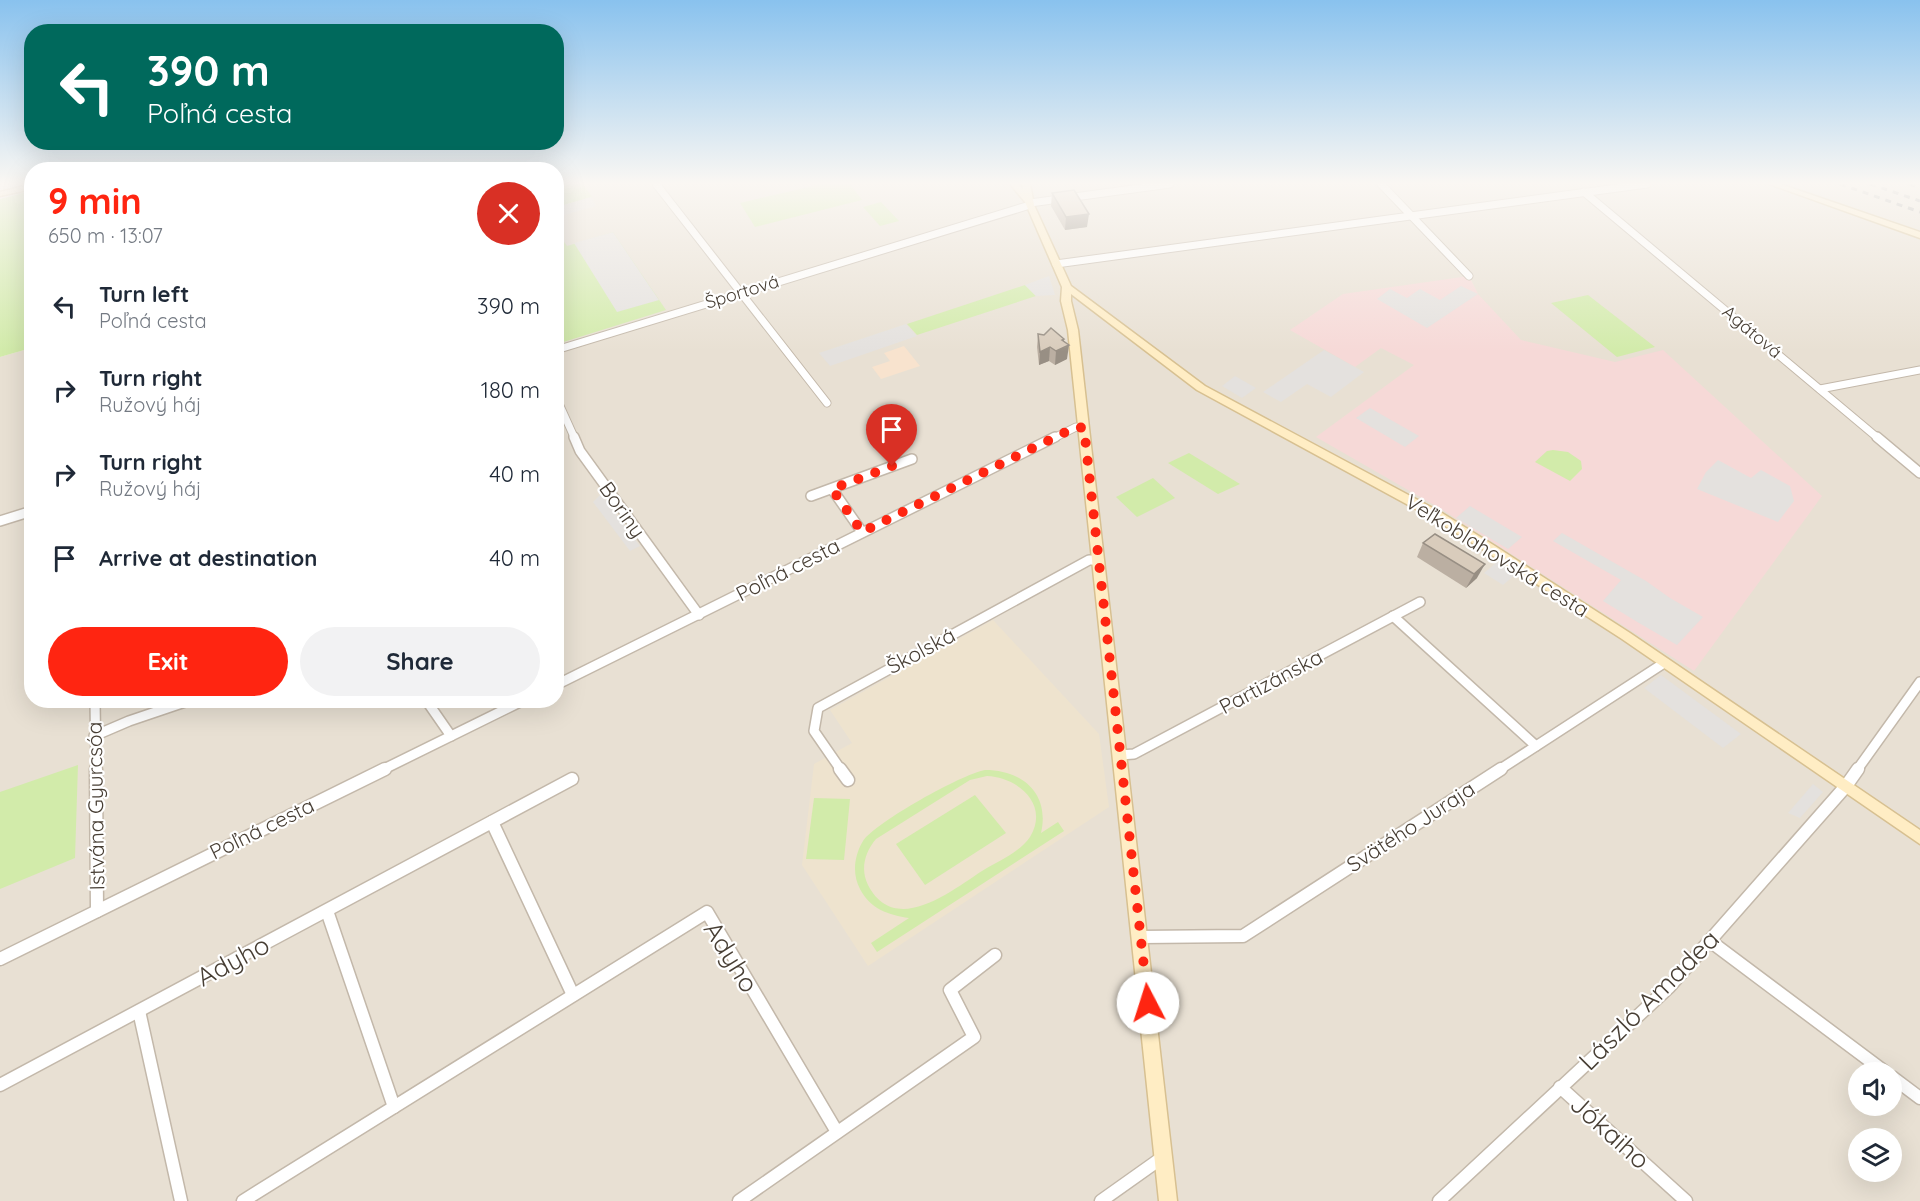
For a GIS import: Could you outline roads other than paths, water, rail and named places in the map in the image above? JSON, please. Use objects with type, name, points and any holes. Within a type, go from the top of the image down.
[{"type":"street","points":[[699,240],[827,403]]},
{"type":"street","name":"Športová","points":[[564,348],[912,240]]},
{"type":"street","points":[[1046,240],[1067,287],[1066,301],[1084,428],[1168,1201]]},
{"type":"street","points":[[1056,264],[1229,240]]},
{"type":"street","points":[[1434,240],[1469,276]]},
{"type":"street","name":"Agátová","points":[[1642,240],[1920,473]]},
{"type":"street","name":"Veľkoblahovská cesta","points":[[1067,287],[1201,388],[1438,516],[1664,663],[1920,838]]},
{"type":"street","points":[[1069,316],[1074,312],[1096,310]]},
{"type":"street","points":[[1820,389],[1920,370]]},
{"type":"street","name":"Boriny","points":[[564,415],[580,451],[699,615]]},
{"type":"street","name":"Poľná cesta","points":[[564,681],[1076,427],[1084,428]]},
{"type":"street","points":[[811,496],[912,459]]},
{"type":"street","points":[[832,489],[862,532]]},
{"type":"street","points":[[0,521],[24,514]]},
{"type":"street","name":"Školská","points":[[848,780],[814,731],[818,708],[1089,560],[1098,560]]},
{"type":"street","name":"Partizánska","points":[[1120,755],[1134,754],[1420,602]]},
{"type":"street","points":[[1393,616],[1536,746]]},
{"type":"street","name":"Svätého Juraja","points":[[1141,937],[1243,936],[1664,663]]},
{"type":"street","name":"László Amadea","points":[[1439,1201],[1669,987],[1846,786],[1920,682]]},
{"type":"street","name":"Istvána Gyurcsóa","points":[[95,708],[97,911]]},
{"type":"street","points":[[94,736],[167,708]]},
{"type":"street","points":[[432,708],[451,736]]},
{"type":"street","name":"Poľná cesta","points":[[0,959],[508,708]]},
{"type":"street","name":"Adyho","points":[[0,1085],[572,779]]},
{"type":"street","points":[[492,822],[573,996]]},
{"type":"street","points":[[327,910],[394,1107]]},
{"type":"street","name":"Adyho","points":[[243,1201],[706,912],[837,1132]]},
{"type":"street","points":[[1710,940],[1873,1062]]},
{"type":"street","points":[[739,1201],[974,1037],[950,990],[995,955]]},
{"type":"street","points":[[139,1011],[181,1201]]},
{"type":"street","points":[[1902,1084],[1920,1098]]},
{"type":"street","name":"Jókaiho","points":[[1560,1087],[1686,1201]]},
{"type":"street","points":[[1101,1201],[1162,1157]]}]
